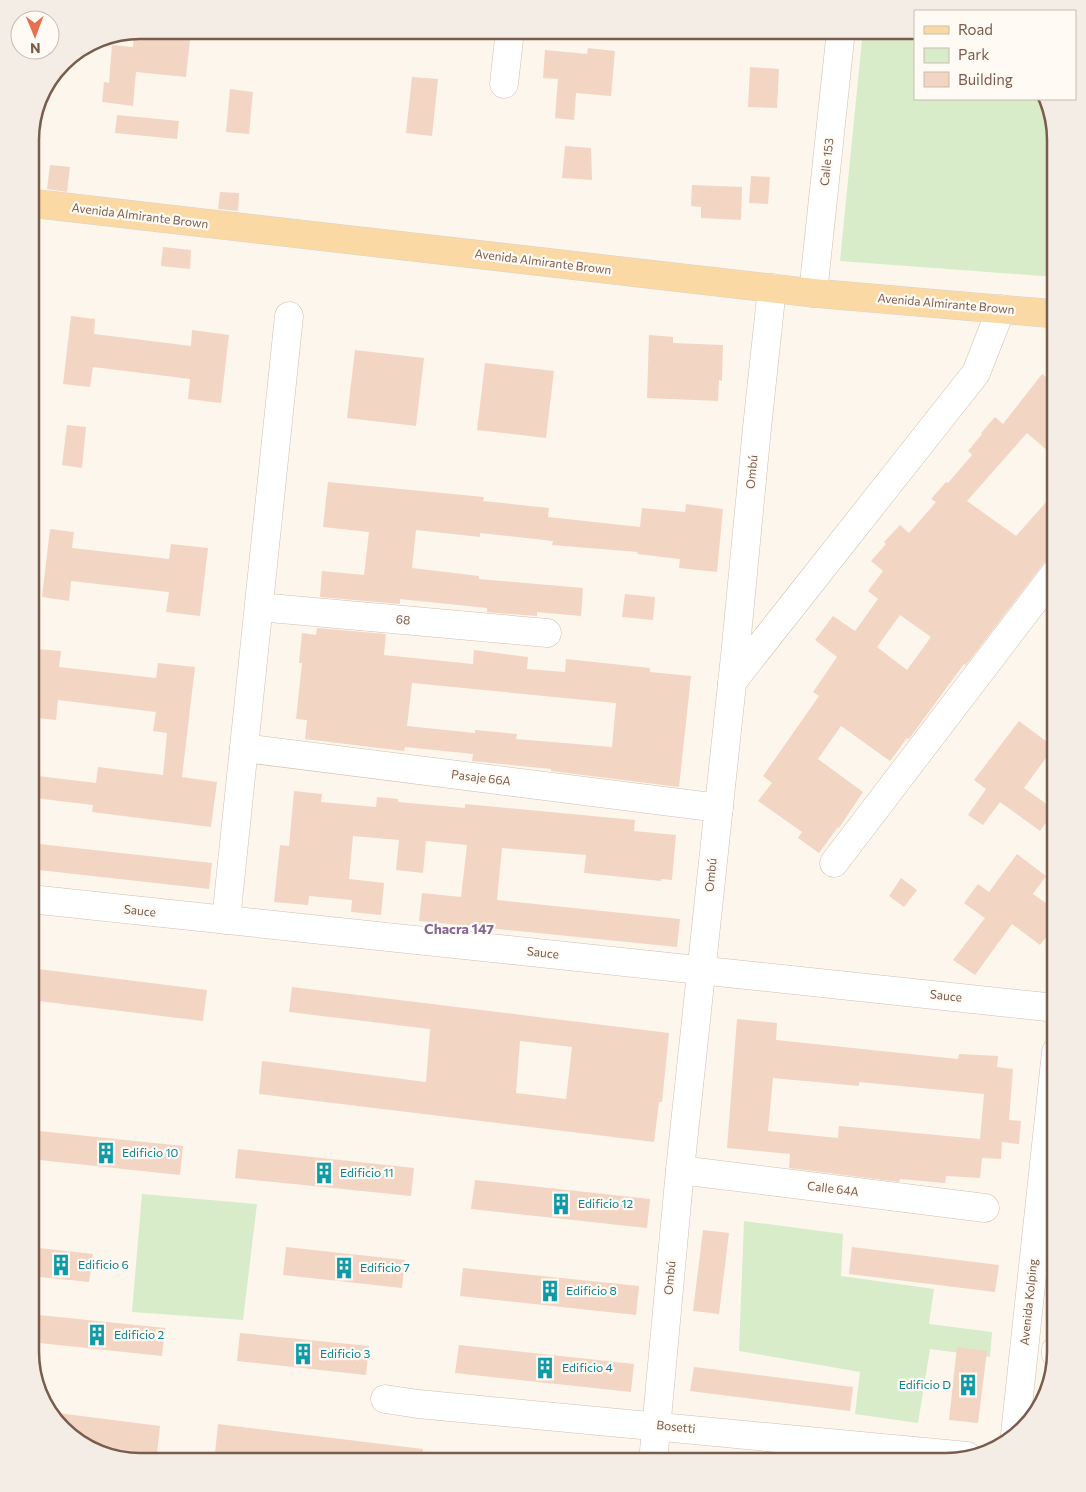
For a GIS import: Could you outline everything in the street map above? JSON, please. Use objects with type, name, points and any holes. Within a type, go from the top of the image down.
[{"type":"main road","name":"Avenida Almirante Brown","points":[[39,204],[813,293],[1047,313]]},
{"type":"street","points":[[504,84],[509,39]]},
{"type":"street","name":"Calle 153","points":[[813,293],[840,39]]},
{"type":"street","name":"Ombú","points":[[654,1453],[680,1170],[772,288]]},
{"type":"street","points":[[732,682],[976,373],[1001,309]]},
{"type":"street","points":[[226,920],[289,316]]},
{"type":"street","points":[[834,863],[1047,584]]},
{"type":"street","name":"68","points":[[259,607],[547,633]]},
{"type":"street","name":"Pasaje 66A","points":[[244,748],[718,808]]},
{"type":"street","name":"Sauce","points":[[39,900],[1047,1007]]},
{"type":"street","name":"Avenida Kolping","points":[[1016,1426],[1047,1136]]},
{"type":"street","name":"Calle 64A","points":[[680,1170],[985,1208]]},
{"type":"street","name":"Bosetti","points":[[385,1399],[428,1405],[937,1453]]},
{"type":"green space","points":[[862,39],[914,39],[914,100],[1040,100],[1044,113],[1047,140],[1047,276],[840,261]]},
{"type":"green space","points":[[142,1194],[257,1204],[243,1320],[132,1312]]},
{"type":"green space","points":[[744,1221],[843,1234],[841,1276],[934,1289],[929,1324],[992,1332],[990,1357],[930,1349],[918,1423],[855,1414],[860,1372],[739,1351]]},
{"type":"building","points":[[133,39],[190,39],[186,77],[136,72],[133,106],[102,102],[104,82],[109,83],[112,45],[133,47]]},
{"type":"building","points":[[588,48],[615,51],[611,96],[576,93],[574,120],[555,118],[558,79],[543,78],[545,50],[587,54]]},
{"type":"building","points":[[750,67],[779,69],[777,108],[748,107]]},
{"type":"building","points":[[412,77],[438,79],[432,136],[406,133]]},
{"type":"building","points":[[230,89],[253,92],[249,134],[226,132]]},
{"type":"building","points":[[117,115],[179,121],[177,139],[115,133]]},
{"type":"building","points":[[565,146],[591,148],[592,180],[562,178]]},
{"type":"building","points":[[50,165],[70,167],[67,192],[47,189]]},
{"type":"building","points":[[751,176],[770,177],[768,204],[749,203]]},
{"type":"building","points":[[692,185],[742,187],[741,220],[701,218],[701,207],[691,206]]},
{"type":"building","points":[[220,192],[239,193],[238,211],[218,209]]},
{"type":"building","points":[[163,247],[191,250],[190,269],[161,266]]},
{"type":"building","points":[[71,316],[95,319],[94,334],[191,346],[192,330],[229,335],[221,403],[188,399],[190,379],[93,367],[90,387],[63,384]]},
{"type":"building","points":[[649,335],[673,337],[673,343],[723,345],[722,381],[719,380],[718,401],[647,398]]},
{"type":"building","points":[[355,350],[424,358],[416,426],[347,418]]},
{"type":"building","points":[[485,363],[554,371],[546,438],[477,430]]},
{"type":"building","points":[[1042,374],[1047,378],[1047,450],[1027,433],[967,501],[1016,536],[1047,501],[1047,560],[966,665],[964,664],[909,739],[907,738],[890,761],[841,726],[818,759],[863,792],[839,828],[819,853],[798,838],[802,832],[758,801],[772,783],[763,776],[819,696],[813,692],[837,657],[815,640],[833,616],[855,631],[878,599],[868,591],[883,571],[871,561],[886,544],[884,542],[900,525],[909,533],[936,502],[931,499],[946,482],[948,483],[972,455],[968,451],[995,417],[1003,424]],"holes":[[[900,615],[931,637],[907,670],[877,647]]]},
{"type":"building","points":[[67,425],[86,427],[82,468],[62,465]]},
{"type":"building","points":[[328,482],[484,497],[483,501],[549,508],[548,517],[640,527],[642,508],[685,512],[686,504],[723,509],[717,572],[679,568],[680,559],[637,554],[638,552],[552,545],[553,541],[480,533],[480,537],[416,530],[412,568],[479,576],[479,579],[583,588],[581,616],[537,612],[537,616],[487,612],[487,608],[400,599],[400,604],[320,597],[322,571],[364,575],[369,532],[323,527]]},
{"type":"building","points":[[50,529],[74,532],[72,548],[169,559],[171,544],[208,548],[200,616],[166,612],[169,592],[71,581],[69,601],[42,597]]},
{"type":"building","points":[[625,594],[655,597],[653,620],[622,617]]},
{"type":"building","points":[[317,628],[386,634],[384,655],[473,664],[474,650],[528,657],[527,669],[565,672],[566,659],[650,668],[650,672],[691,676],[679,787],[551,771],[551,769],[472,761],[473,754],[405,747],[404,751],[305,739],[307,720],[296,719],[302,663],[299,663],[302,633],[316,635]],"holes":[[[412,683],[616,703],[612,747],[516,739],[517,734],[475,730],[475,733],[407,726]]]},
{"type":"building","points":[[39,649],[61,651],[59,667],[156,678],[158,663],[195,667],[182,777],[217,782],[211,827],[92,812],[93,805],[39,798],[39,776],[96,783],[98,767],[163,775],[167,733],[153,731],[156,712],[58,700],[56,720],[39,718]]},
{"type":"building","points":[[1019,721],[1047,742],[1047,757],[1024,788],[1047,804],[1047,821],[1040,831],[1000,802],[983,825],[968,815],[986,789],[974,780]]},
{"type":"building","points":[[294,791],[322,794],[321,802],[376,807],[377,797],[398,799],[398,802],[465,808],[465,804],[635,820],[634,831],[676,835],[672,880],[661,879],[661,881],[584,873],[586,855],[502,848],[497,900],[680,919],[677,947],[419,921],[422,893],[461,897],[467,845],[426,841],[423,873],[396,870],[399,840],[353,836],[349,879],[384,883],[381,915],[351,912],[352,900],[309,896],[308,905],[274,902],[280,845],[289,846]]},
{"type":"building","points":[[39,844],[212,863],[209,889],[39,870]]},
{"type":"building","points":[[1017,854],[1046,876],[1033,894],[1047,904],[1047,936],[1040,945],[1012,924],[975,975],[953,960],[985,918],[964,903],[978,884],[989,892]]},
{"type":"building","points":[[901,878],[917,890],[904,907],[889,896]]},
{"type":"building","points":[[39,969],[207,990],[203,1021],[39,1001]]},
{"type":"building","points":[[292,987],[669,1033],[662,1102],[659,1102],[654,1142],[259,1094],[262,1061],[426,1082],[430,1029],[289,1012]],"holes":[[[520,1041],[572,1047],[566,1099],[516,1093]]]},
{"type":"building","points":[[737,1019],[777,1023],[776,1040],[958,1059],[959,1054],[998,1056],[997,1067],[1013,1069],[1009,1120],[1021,1121],[1019,1144],[1002,1142],[1001,1159],[982,1158],[980,1178],[946,1176],[945,1183],[900,1179],[899,1182],[789,1168],[790,1154],[727,1148]],"holes":[[[773,1078],[859,1086],[859,1082],[984,1094],[980,1139],[839,1126],[838,1138],[768,1131]]]},
{"type":"building","name":"Edificio 10","points":[[39,1131],[183,1146],[180,1175],[39,1160]]},
{"type":"building","name":"Edificio 11","points":[[238,1149],[414,1168],[411,1196],[235,1178]]},
{"type":"building","name":"Edificio 12","points":[[475,1180],[650,1199],[647,1228],[471,1209]]},
{"type":"building","points":[[703,1230],[729,1233],[719,1314],[693,1311]]},
{"type":"building","name":"Edificio 7","points":[[286,1247],[405,1260],[402,1288],[283,1275]]},
{"type":"building","points":[[852,1247],[999,1265],[995,1292],[849,1274]]},
{"type":"building","name":"Edificio 6","points":[[39,1248],[93,1254],[89,1282],[39,1277]]},
{"type":"building","name":"Edificio 8","points":[[463,1268],[639,1286],[636,1315],[460,1296]]},
{"type":"building","name":"Edificio 2","points":[[39,1315],[165,1328],[162,1356],[39,1343]]},
{"type":"building","name":"Edificio 3","points":[[240,1333],[369,1346],[366,1375],[237,1361]]},
{"type":"building","name":"Edificio 4","points":[[459,1345],[634,1364],[631,1392],[455,1373]]},
{"type":"building","name":"Edificio D","points":[[957,1347],[987,1351],[978,1423],[949,1420]]},
{"type":"building","points":[[694,1367],[853,1387],[850,1411],[690,1391]]},
{"type":"building","points":[[59,1413],[160,1426],[157,1453],[107,1448],[95,1443],[68,1424]]},
{"type":"building","points":[[218,1424],[423,1449],[423,1453],[215,1453]]},
{"type":"place","name":"Edificio 10","points":[[106,1153]]},
{"type":"place","name":"Edificio 11","points":[[324,1173]]},
{"type":"place","name":"Edificio 12","points":[[561,1204]]},
{"type":"place","name":"Edificio 6","points":[[61,1265]]},
{"type":"place","name":"Edificio 7","points":[[344,1268]]},
{"type":"place","name":"Edificio 8","points":[[550,1291]]},
{"type":"place","name":"Edificio 2","points":[[97,1335]]},
{"type":"place","name":"Edificio 3","points":[[303,1354]]},
{"type":"place","name":"Edificio 4","points":[[545,1368]]},
{"type":"place","name":"Edificio D","points":[[968,1385]]},
{"type":"district","name":"Chacra 147","points":[[459,929]]}]
